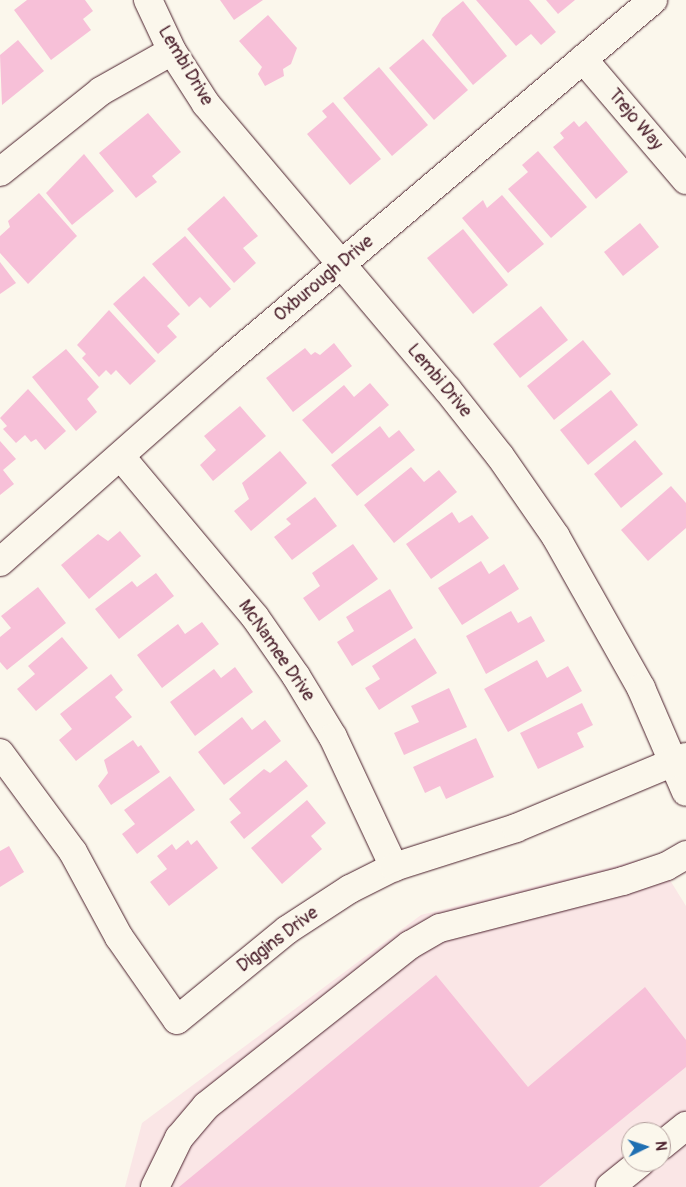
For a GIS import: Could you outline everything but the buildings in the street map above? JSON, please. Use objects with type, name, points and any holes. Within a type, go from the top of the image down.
[{"type":"street","name":"Lembi Drive","points":[[148,0],[172,51],[206,104],[500,456],[556,537],[623,653],[680,760],[686,792]]},
{"type":"street","name":"Oxburough Drive","points":[[0,562],[122,458],[341,264],[653,0]]},
{"type":"street","points":[[0,172],[100,91],[172,51]]},
{"type":"street","name":"Trejo Way","points":[[583,59],[686,180]]},
{"type":"street","name":"McNamee Drive","points":[[122,458],[255,617],[296,676],[337,745],[394,867]]},
{"type":"street","name":"Diggins Drive","points":[[0,753],[73,852],[124,945],[177,1020],[307,916],[394,867],[516,828],[680,760]]},
{"type":"street","points":[[155,1187],[179,1138],[206,1106],[410,945],[440,928],[623,881],[667,866],[686,855]]},
{"type":"street","points":[[671,1138],[686,1126]]},
{"type":"street","points":[[610,1187],[629,1172]]},
{"type":"shaded area","points":[[655,856],[686,906],[686,1187],[125,1187],[142,1123],[421,915]]}]
